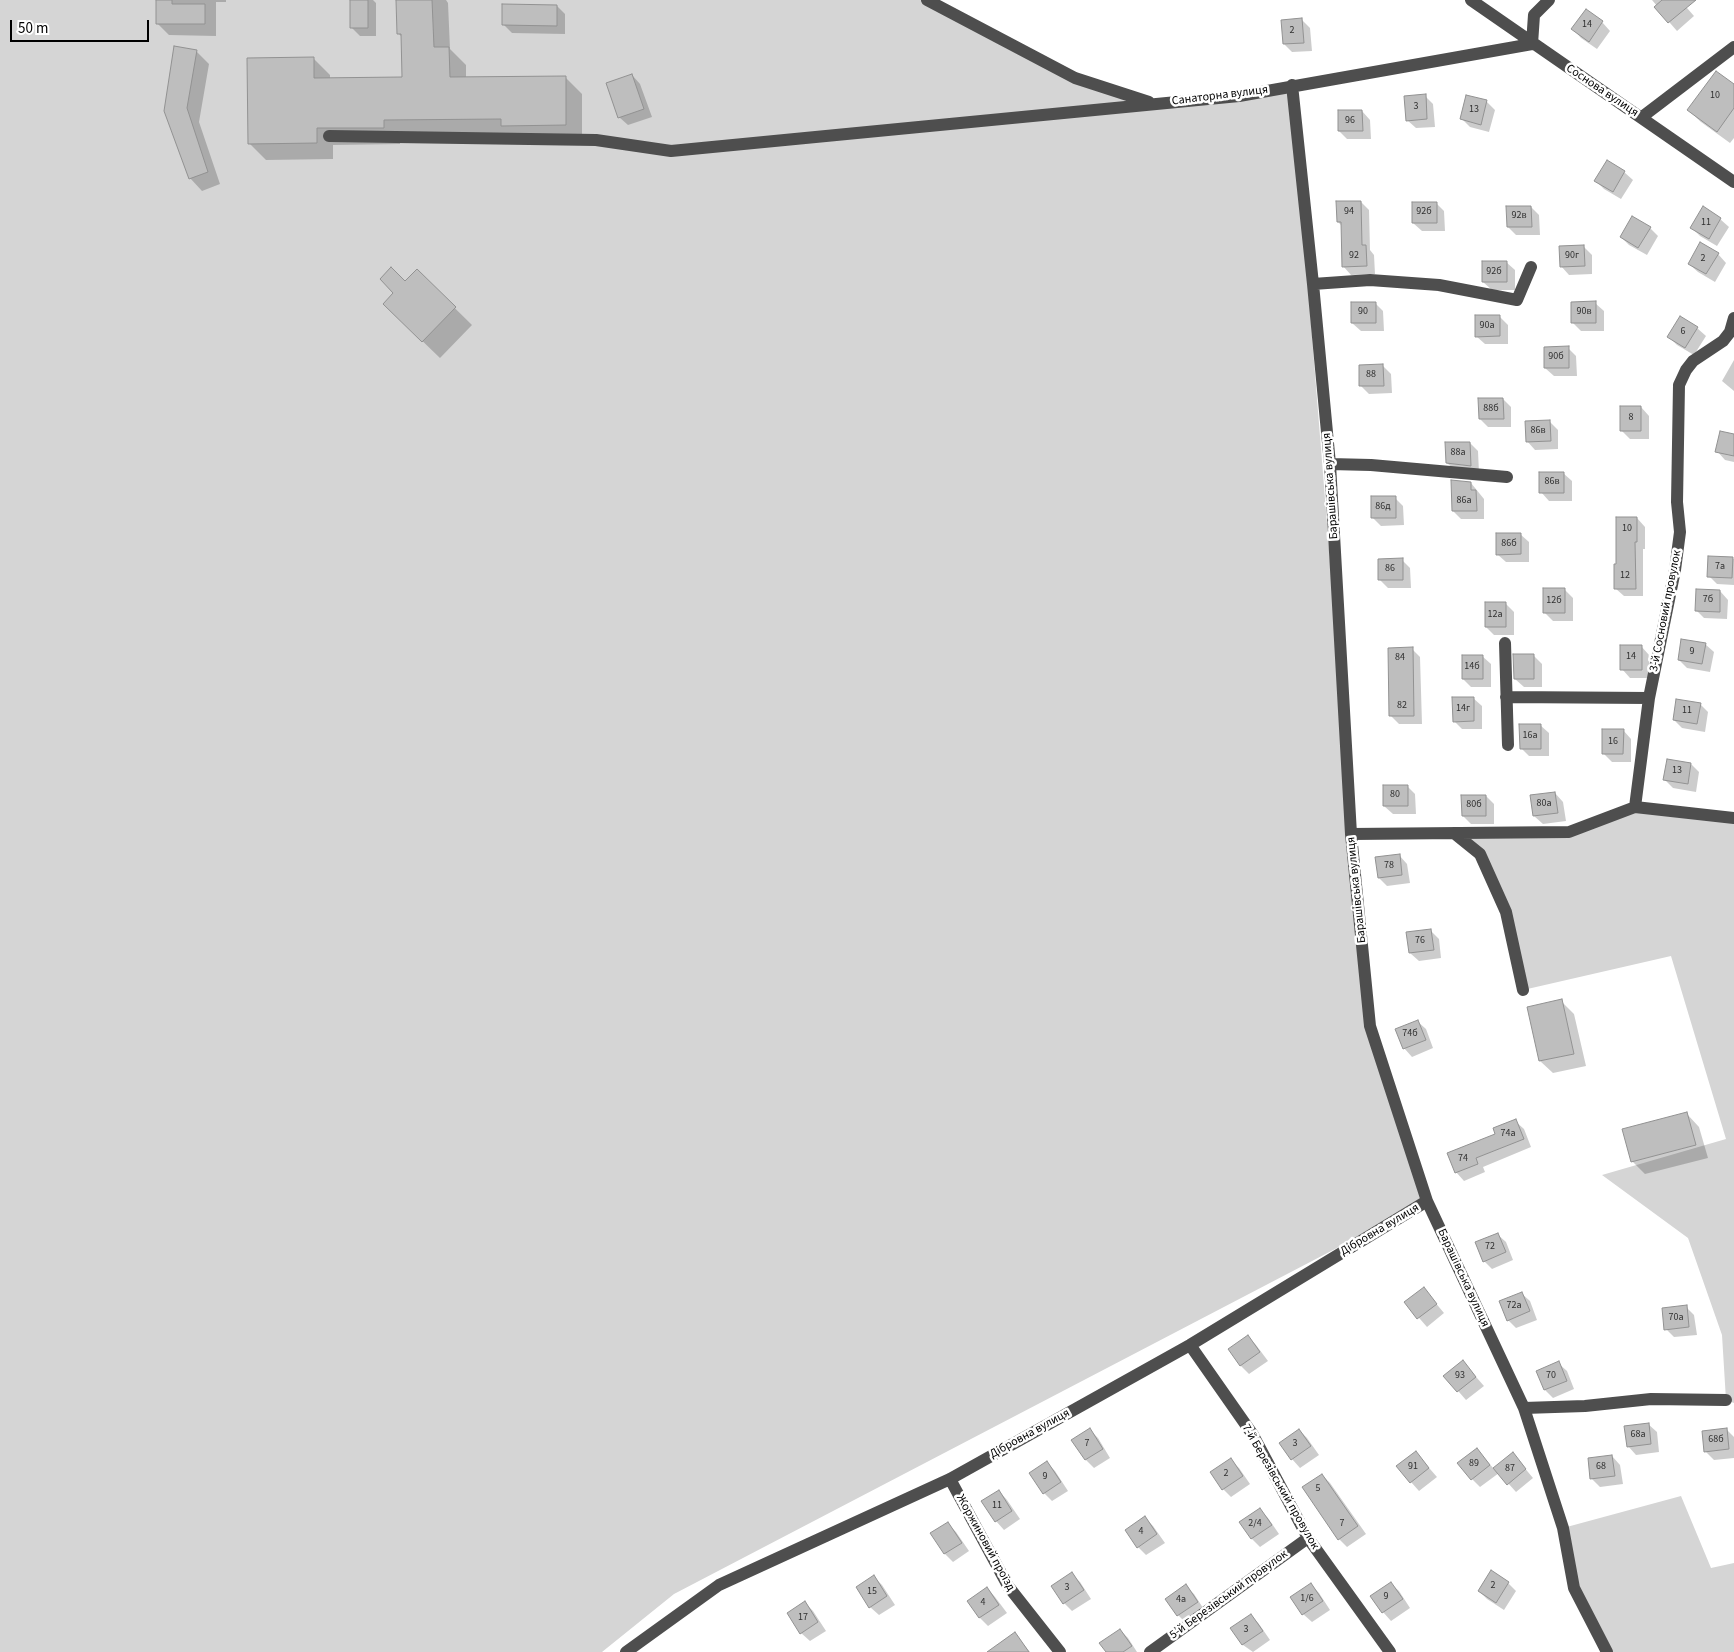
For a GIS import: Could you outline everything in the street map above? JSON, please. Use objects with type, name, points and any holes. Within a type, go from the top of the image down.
[{"type":"street","name":"Санаторна вулиця","points":[[927,0],[1075,78],[1154,104],[1239,96],[1292,85],[1532,44]]},
{"type":"street","name":"Соснова вулиця","points":[[1471,0],[1734,182]]},
{"type":"street","points":[[1532,44],[1534,14],[1550,0]]},
{"type":"street","points":[[1642,117],[1734,47]]},
{"type":"street","name":"Барашівська вулиця","points":[[1292,85],[1314,284],[1330,464],[1351,834],[1370,1026],[1427,1201],[1524,1408],[1563,1528],[1574,1588],[1607,1652]]},
{"type":"street","points":[[329,136],[596,140],[671,151],[1154,104]]},
{"type":"street","points":[[1314,284],[1370,280],[1439,285],[1517,300],[1531,267]]},
{"type":"street","name":"3-й Сосновий провулок","points":[[1636,807],[1649,698],[1675,570],[1680,532],[1677,502],[1679,385],[1686,370],[1693,361],[1723,341],[1730,332],[1734,318]]},
{"type":"street","points":[[1330,464],[1370,465],[1507,477]]},
{"type":"street","points":[[1505,643],[1508,745]]},
{"type":"street","points":[[1506,697],[1649,698]]},
{"type":"street","points":[[1351,834],[1569,832],[1636,807],[1734,818]]},
{"type":"street","points":[[1454,833],[1480,854],[1506,912],[1522,990]]},
{"type":"street","name":"Дібровна вулиця","points":[[626,1652],[718,1584],[950,1479],[1190,1345],[1427,1201]]},
{"type":"street","name":"7-й Березівський провулок","points":[[1190,1345],[1253,1435],[1308,1538],[1390,1652]]},
{"type":"street","points":[[1524,1408],[1585,1406],[1651,1399],[1726,1400]]},
{"type":"street","name":"Жоржиновий проїзд","points":[[950,1479],[1008,1586],[1060,1652]]},
{"type":"street","name":"5-й Березівський провулок","points":[[1150,1652],[1308,1538]]},
{"type":"shaded area","points":[[0,0],[927,0],[1075,78],[1154,104],[1292,85],[1349,800],[1370,1026],[1427,1201],[674,1594],[602,1652],[0,1652]]},
{"type":"shaded area","points":[[1635,807],[1734,818],[1734,1403],[1726,1400],[1722,1335],[1688,1238],[1602,1175],[1726,1139],[1671,956],[1523,990],[1506,912],[1480,854],[1454,833],[1569,832]]},
{"type":"shaded area","points":[[1681,1496],[1711,1568],[1734,1563],[1734,1652],[1607,1652],[1574,1588],[1563,1528]]},
{"type":"building","points":[[156,0],[172,0],[172,4],[205,4],[205,24],[156,24]]},
{"type":"building","points":[[350,0],[368,0],[368,28],[350,28]]},
{"type":"building","points":[[396,0],[432,0],[434,47],[449,47],[450,77],[566,76],[566,125],[501,126],[501,119],[384,120],[384,128],[317,128],[317,143],[248,144],[247,58],[314,57],[314,78],[402,77],[401,34],[397,34]]},
{"type":"building","points":[[1662,0],[1696,0],[1668,23],[1654,7]]},
{"type":"building","points":[[502,4],[557,5],[557,26],[502,25]]},
{"type":"building","points":[[1586,9],[1603,21],[1589,42],[1571,29]]},
{"type":"building","points":[[1302,18],[1304,43],[1283,44],[1281,20]]},
{"type":"building","points":[[174,46],[197,50],[187,108],[208,172],[189,179],[164,111]]},
{"type":"building","points":[[1716,71],[1734,84],[1734,108],[1717,132],[1687,110]]},
{"type":"building","points":[[632,74],[644,109],[618,118],[606,83]]},
{"type":"building","points":[[1426,94],[1427,119],[1406,121],[1404,96]]},
{"type":"building","points":[[1466,95],[1487,100],[1481,125],[1460,119]]},
{"type":"building","points":[[1338,110],[1362,110],[1363,131],[1338,131]]},
{"type":"building","points":[[1607,160],[1625,171],[1613,192],[1594,181]]},
{"type":"building","points":[[1336,201],[1361,201],[1362,245],[1366,245],[1367,266],[1342,267],[1341,222],[1337,222]]},
{"type":"building","points":[[1412,202],[1437,202],[1437,223],[1412,223]]},
{"type":"building","points":[[1506,206],[1531,206],[1532,227],[1507,227]]},
{"type":"building","points":[[1703,206],[1721,218],[1709,239],[1690,228]]},
{"type":"building","points":[[1632,216],[1651,227],[1638,248],[1620,237]]},
{"type":"building","points":[[1700,242],[1719,253],[1706,274],[1688,264]]},
{"type":"building","points":[[1584,245],[1585,266],[1560,267],[1559,246]]},
{"type":"building","points":[[1482,261],[1507,261],[1507,282],[1482,282]]},
{"type":"building","points":[[391,267],[405,281],[417,269],[456,307],[422,342],[383,304],[393,293],[380,279]]},
{"type":"building","points":[[1596,301],[1596,323],[1571,323],[1571,302]]},
{"type":"building","points":[[1351,302],[1376,302],[1376,323],[1351,323]]},
{"type":"building","points":[[1475,315],[1500,315],[1500,336],[1475,337]]},
{"type":"building","points":[[1680,316],[1698,327],[1685,348],[1667,337]]},
{"type":"building","points":[[1569,346],[1569,368],[1544,368],[1544,347]]},
{"type":"building","points":[[1383,364],[1384,386],[1359,386],[1359,365]]},
{"type":"building","points":[[1478,398],[1503,398],[1504,419],[1479,419]]},
{"type":"building","points":[[1620,406],[1641,406],[1641,431],[1620,431]]},
{"type":"building","points":[[1550,420],[1551,441],[1526,442],[1525,421]]},
{"type":"building","points":[[1720,431],[1734,434],[1734,456],[1715,452]]},
{"type":"building","points":[[1445,442],[1470,442],[1471,466],[1446,463]]},
{"type":"building","points":[[1539,472],[1564,472],[1564,493],[1539,493]]},
{"type":"building","points":[[1451,480],[1471,482],[1471,490],[1476,490],[1477,511],[1452,511]]},
{"type":"building","points":[[1371,496],[1396,496],[1396,518],[1371,518]]},
{"type":"building","points":[[1616,517],[1637,517],[1637,542],[1635,542],[1636,589],[1614,589]]},
{"type":"building","points":[[1496,533],[1521,533],[1521,554],[1496,555]]},
{"type":"building","points":[[1708,556],[1733,557],[1732,578],[1707,577]]},
{"type":"building","points":[[1403,558],[1403,580],[1378,580],[1378,559]]},
{"type":"building","points":[[1543,588],[1565,588],[1565,613],[1543,613]]},
{"type":"building","points":[[1696,589],[1720,590],[1720,612],[1695,611]]},
{"type":"building","points":[[1485,602],[1506,602],[1506,627],[1485,627]]},
{"type":"building","points":[[1681,639],[1706,643],[1702,664],[1678,660]]},
{"type":"building","points":[[1620,645],[1642,645],[1642,670],[1620,670]]},
{"type":"building","points":[[1413,647],[1414,716],[1389,716],[1388,648]]},
{"type":"building","points":[[1513,654],[1534,654],[1534,679],[1514,679]]},
{"type":"building","points":[[1462,655],[1483,655],[1483,679],[1462,679]]},
{"type":"building","points":[[1452,697],[1474,697],[1474,721],[1453,722]]},
{"type":"building","points":[[1676,699],[1701,703],[1697,724],[1673,720]]},
{"type":"building","points":[[1519,724],[1541,724],[1541,749],[1520,749]]},
{"type":"building","points":[[1602,729],[1624,729],[1623,754],[1602,754]]},
{"type":"building","points":[[1667,759],[1691,763],[1688,784],[1663,780]]},
{"type":"building","points":[[1383,785],[1408,785],[1408,806],[1383,806]]},
{"type":"building","points":[[1555,792],[1558,813],[1533,816],[1530,795]]},
{"type":"building","points":[[1461,795],[1486,795],[1486,816],[1462,816]]},
{"type":"building","points":[[1400,854],[1402,875],[1378,878],[1375,857]]},
{"type":"building","points":[[1431,929],[1434,950],[1409,953],[1406,932]]},
{"type":"building","points":[[1562,999],[1574,1054],[1539,1061],[1527,1007]]},
{"type":"building","points":[[1418,1020],[1426,1040],[1403,1049],[1395,1029]]},
{"type":"building","points":[[1687,1112],[1696,1145],[1631,1162],[1622,1129]]},
{"type":"building","points":[[1516,1119],[1524,1139],[1476,1158],[1478,1164],[1455,1173],[1447,1153],[1495,1134],[1493,1128]]},
{"type":"building","points":[[1498,1233],[1506,1252],[1483,1262],[1475,1242]]},
{"type":"building","points":[[1424,1287],[1437,1304],[1417,1319],[1404,1302]]},
{"type":"building","points":[[1522,1292],[1530,1311],[1507,1321],[1499,1301]]},
{"type":"building","points":[[1687,1305],[1689,1327],[1664,1330],[1662,1308]]},
{"type":"building","points":[[1248,1335],[1260,1352],[1240,1366],[1228,1349]]},
{"type":"building","points":[[1463,1360],[1476,1377],[1457,1392],[1443,1376]]},
{"type":"building","points":[[1559,1361],[1567,1381],[1544,1390],[1536,1371]]},
{"type":"building","points":[[1649,1423],[1651,1444],[1627,1447],[1624,1426]]},
{"type":"building","points":[[1090,1428],[1103,1449],[1085,1460],[1071,1440]]},
{"type":"building","points":[[1727,1428],[1729,1449],[1704,1452],[1702,1431]]},
{"type":"building","points":[[1299,1429],[1311,1446],[1291,1460],[1279,1443]]},
{"type":"building","points":[[1477,1448],[1490,1465],[1471,1480],[1457,1463]]},
{"type":"building","points":[[1416,1451],[1429,1468],[1410,1483],[1396,1466]]},
{"type":"building","points":[[1513,1452],[1526,1469],[1507,1485],[1493,1468]]},
{"type":"building","points":[[1612,1455],[1615,1476],[1590,1479],[1588,1458]]},
{"type":"building","points":[[1231,1458],[1243,1476],[1222,1490],[1210,1472]]},
{"type":"building","points":[[1047,1461],[1061,1482],[1043,1494],[1029,1473]]},
{"type":"building","points":[[1322,1474],[1358,1526],[1338,1540],[1302,1487]]},
{"type":"building","points":[[999,1490],[1012,1511],[995,1522],[981,1501]]},
{"type":"building","points":[[1260,1508],[1272,1525],[1251,1539],[1239,1522]]},
{"type":"building","points":[[1145,1516],[1157,1534],[1137,1548],[1125,1530]]},
{"type":"building","points":[[948,1522],[962,1543],[944,1554],[930,1533]]},
{"type":"building","points":[[1491,1570],[1509,1582],[1496,1603],[1478,1591]]},
{"type":"building","points":[[1072,1572],[1084,1590],[1063,1604],[1051,1586]]},
{"type":"building","points":[[874,1575],[887,1596],[869,1608],[856,1587]]},
{"type":"building","points":[[1391,1582],[1403,1599],[1382,1613],[1370,1596]]},
{"type":"building","points":[[1311,1583],[1323,1601],[1302,1615],[1290,1597]]},
{"type":"building","points":[[1186,1584],[1198,1602],[1177,1616],[1165,1599]]},
{"type":"building","points":[[987,1587],[999,1605],[979,1618],[967,1601]]},
{"type":"building","points":[[805,1601],[818,1622],[800,1634],[787,1613]]},
{"type":"building","points":[[1251,1614],[1263,1631],[1242,1645],[1230,1628]]},
{"type":"building","points":[[1120,1629],[1132,1646],[1123,1652],[1106,1652],[1099,1643]]},
{"type":"building","points":[[1015,1632],[1029,1652],[987,1652]]}]
